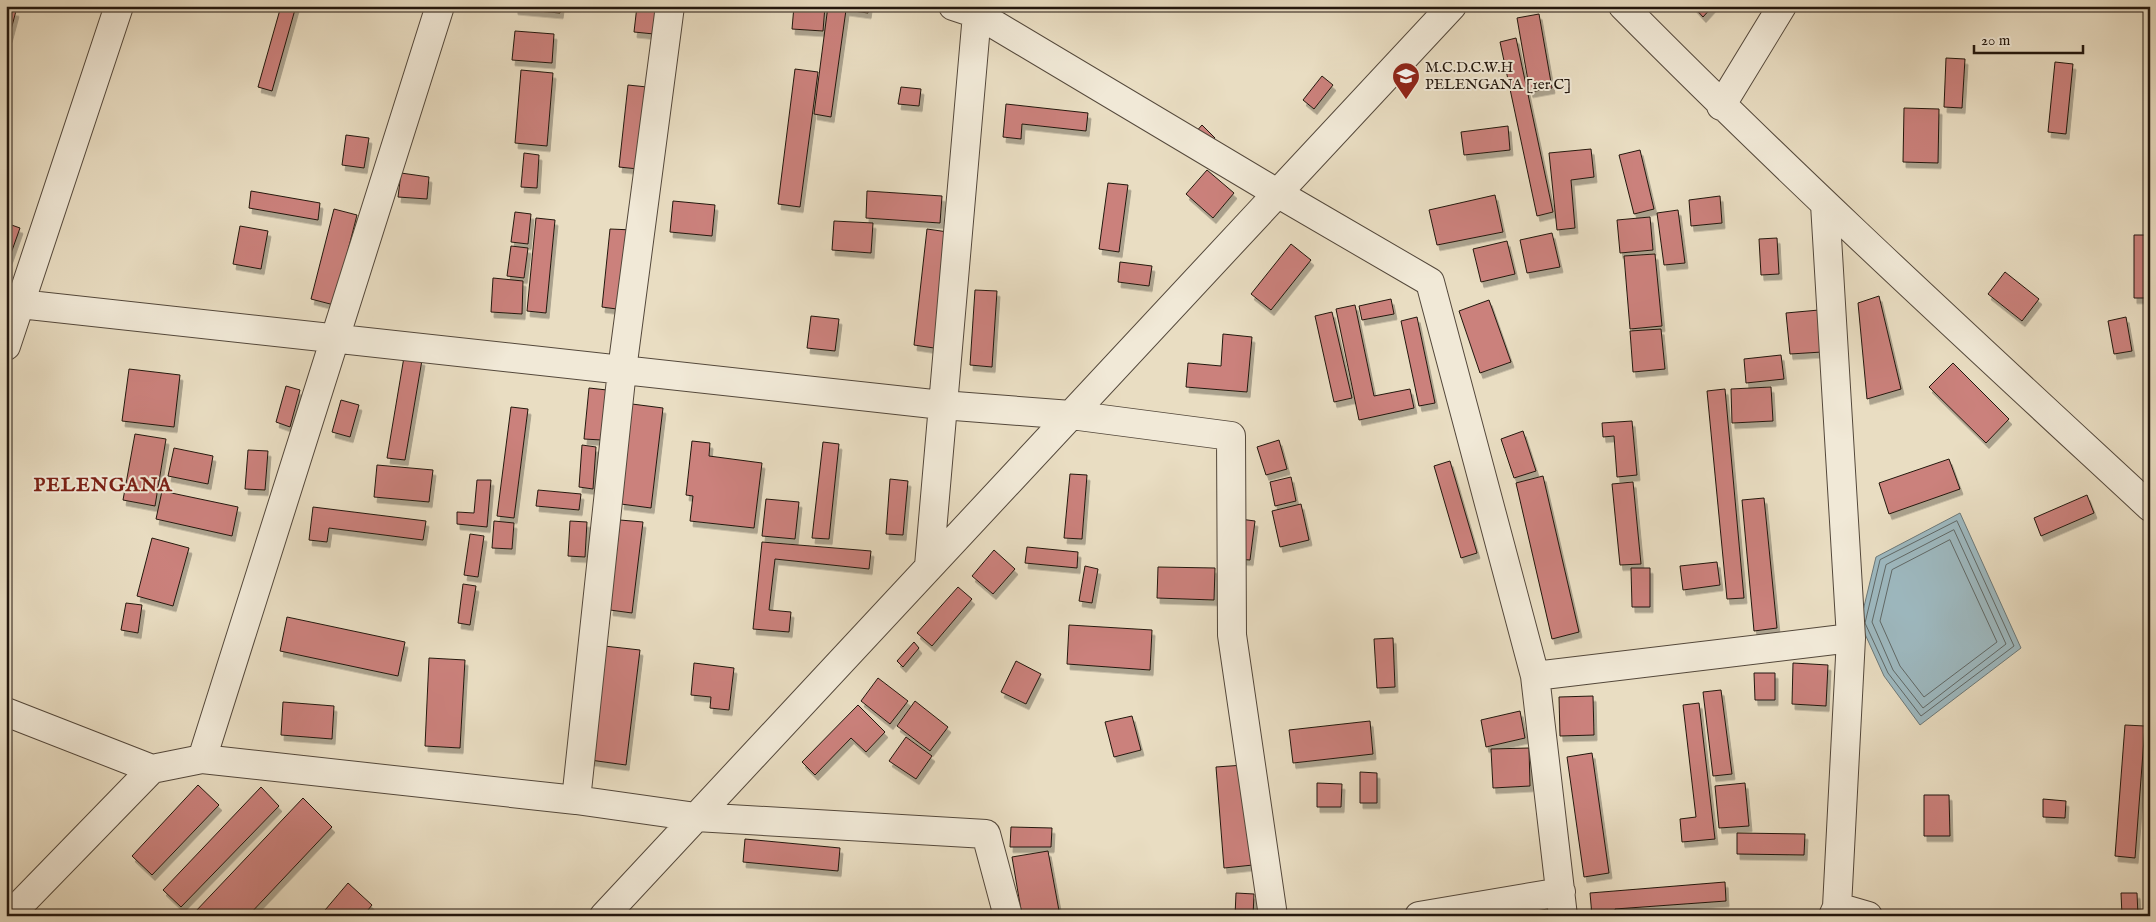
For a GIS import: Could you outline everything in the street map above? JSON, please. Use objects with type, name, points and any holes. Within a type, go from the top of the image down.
[{"type":"street","points":[[6,346],[119,6]]},
{"type":"street","points":[[202,759],[440,6]]},
{"type":"street","points":[[576,800],[622,370],[670,6]]},
{"type":"street","points":[[604,916],[1452,6]]},
{"type":"street","points":[[1623,6],[1721,106],[2150,507]]},
{"type":"street","points":[[1721,106],[1782,6]]},
{"type":"street","points":[[929,566],[942,405],[965,10],[1430,282],[1535,676],[1562,904],[1419,916]]},
{"type":"street","points":[[1825,204],[1851,638],[1835,911],[1868,916]]},
{"type":"street","points":[[20,304],[942,405],[1071,415],[1231,436],[1232,635],[1273,916]]},
{"type":"street","points":[[1535,676],[1851,638]]},
{"type":"street","points":[[6,712],[152,769],[202,759],[576,800],[696,817],[986,834],[1008,916]]},
{"type":"street","points":[[9,916],[152,769]]},
{"type":"water","points":[[1960,513],[2021,648],[1920,725],[1884,676],[1860,623],[1876,557]]},
{"type":"building","points":[[281,6],[296,6],[272,91],[258,87]]},
{"type":"building","points":[[515,6],[561,6],[560,13],[515,9]]},
{"type":"building","points":[[637,6],[658,6],[654,34],[634,32]]},
{"type":"building","points":[[794,6],[825,6],[823,31],[792,29]]},
{"type":"building","points":[[828,6],[869,6],[868,13],[846,10],[831,117],[814,114]]},
{"type":"building","points":[[1693,6],[1713,6],[1703,17]]},
{"type":"building","points":[[6,9],[16,11],[9,37],[6,36]]},
{"type":"building","points":[[1539,14],[1552,88],[1530,92],[1517,18]]},
{"type":"building","points":[[515,31],[554,34],[552,63],[512,60]]},
{"type":"building","points":[[1516,38],[1553,212],[1537,216],[1500,42]]},
{"type":"building","points":[[1946,58],[1965,59],[1962,108],[1944,107]]},
{"type":"building","points":[[2055,62],[2073,64],[2066,134],[2048,132]]},
{"type":"building","points":[[795,69],[818,72],[800,207],[778,204]]},
{"type":"building","points":[[521,70],[553,73],[547,146],[515,143]]},
{"type":"building","points":[[1322,76],[1333,85],[1314,109],[1303,100]]},
{"type":"building","points":[[628,85],[647,87],[638,169],[619,167]]},
{"type":"building","points":[[901,87],[921,89],[919,106],[898,104]]},
{"type":"building","points":[[1006,104],[1088,113],[1086,131],[1022,124],[1021,139],[1003,137]]},
{"type":"building","points":[[1904,108],[1939,109],[1938,163],[1903,162]]},
{"type":"building","points":[[1202,125],[1215,138],[1207,147],[1194,134]]},
{"type":"building","points":[[1508,126],[1510,150],[1464,155],[1461,132]]},
{"type":"building","points":[[346,135],[369,138],[364,168],[342,165]]},
{"type":"building","points":[[1591,149],[1594,177],[1571,180],[1575,228],[1557,230],[1549,153]]},
{"type":"building","points":[[1640,150],[1654,209],[1634,214],[1619,155]]},
{"type":"building","points":[[524,153],[539,155],[537,188],[521,187]]},
{"type":"building","points":[[1207,170],[1234,193],[1213,218],[1186,194]]},
{"type":"building","points":[[401,173],[429,177],[427,199],[398,197]]},
{"type":"building","points":[[1108,183],[1128,185],[1119,252],[1099,249]]},
{"type":"building","points":[[251,191],[320,203],[318,220],[249,208]]},
{"type":"building","points":[[867,191],[942,196],[940,223],[866,218]]},
{"type":"building","points":[[1495,195],[1503,232],[1437,245],[1429,210]]},
{"type":"building","points":[[1720,196],[1722,223],[1691,226],[1689,200]]},
{"type":"building","points":[[673,201],[715,205],[712,236],[670,232]]},
{"type":"building","points":[[334,209],[357,215],[334,305],[311,299]]},
{"type":"building","points":[[1678,210],[1685,263],[1664,265],[1657,213]]},
{"type":"building","points":[[515,212],[531,214],[528,244],[511,242]]},
{"type":"building","points":[[1650,217],[1653,250],[1620,253],[1617,220]]},
{"type":"building","points":[[536,218],[555,220],[546,313],[527,311]]},
{"type":"building","points":[[834,221],[873,223],[871,253],[832,250]]},
{"type":"building","points":[[6,223],[20,228],[9,259],[6,258]]},
{"type":"building","points":[[240,226],[268,231],[261,269],[233,264]]},
{"type":"building","points":[[610,229],[633,230],[624,310],[602,307]]},
{"type":"building","points":[[927,229],[948,232],[934,348],[914,345]]},
{"type":"building","points":[[1552,233],[1560,267],[1527,273],[1520,240]]},
{"type":"building","points":[[2134,235],[2150,235],[2150,298],[2134,298]]},
{"type":"building","points":[[1777,238],[1779,274],[1761,275],[1759,239]]},
{"type":"building","points":[[1507,241],[1515,274],[1481,282],[1473,249]]},
{"type":"building","points":[[1291,244],[1311,260],[1271,310],[1251,294]]},
{"type":"building","points":[[511,246],[528,248],[524,278],[507,276]]},
{"type":"building","points":[[1655,254],[1662,326],[1630,329],[1624,256]]},
{"type":"building","points":[[1120,262],[1152,266],[1149,286],[1118,282]]},
{"type":"building","points":[[2005,272],[2039,299],[2022,321],[1988,294]]},
{"type":"building","points":[[493,278],[523,281],[522,314],[491,312]]},
{"type":"building","points":[[975,290],[997,291],[992,367],[970,365]]},
{"type":"building","points":[[1879,296],[1901,389],[1867,399],[1858,303]]},
{"type":"building","points":[[1391,299],[1394,314],[1362,320],[1359,306]]},
{"type":"building","points":[[1489,300],[1511,362],[1480,373],[1459,311]]},
{"type":"building","points":[[1355,305],[1374,396],[1410,389],[1414,408],[1359,420],[1336,309]]},
{"type":"building","points":[[1819,310],[1822,352],[1790,354],[1786,313]]},
{"type":"building","points":[[1332,312],[1352,398],[1334,402],[1315,316]]},
{"type":"building","points":[[811,316],[839,319],[835,351],[807,348]]},
{"type":"building","points":[[1417,317],[1435,403],[1419,406],[1401,321]]},
{"type":"building","points":[[2126,317],[2132,351],[2114,354],[2108,321]]},
{"type":"building","points":[[1661,329],[1665,369],[1633,372],[1630,331]]},
{"type":"building","points":[[1223,334],[1252,337],[1247,392],[1186,387],[1188,363],[1221,366]]},
{"type":"building","points":[[1781,355],[1784,379],[1746,383],[1744,359]]},
{"type":"building","points":[[404,357],[422,360],[405,460],[387,458]]},
{"type":"building","points":[[1953,363],[2009,419],[1986,443],[1929,387]]},
{"type":"building","points":[[129,369],[180,375],[174,427],[122,421]]},
{"type":"building","points":[[286,386],[300,390],[290,427],[276,422]]},
{"type":"building","points":[[1771,387],[1773,421],[1732,423],[1731,389]]},
{"type":"building","points":[[589,388],[607,390],[602,440],[584,439]]},
{"type":"building","points":[[1725,389],[1744,598],[1727,599],[1707,391]]},
{"type":"building","points":[[341,400],[359,405],[350,437],[332,432]]},
{"type":"building","points":[[632,404],[663,408],[651,508],[621,504]]},
{"type":"building","points":[[511,407],[528,409],[514,518],[497,516]]},
{"type":"building","points":[[1632,421],[1637,475],[1617,477],[1614,436],[1603,437],[1602,423]]},
{"type":"building","points":[[1523,431],[1536,471],[1514,478],[1501,439]]},
{"type":"building","points":[[135,434],[166,439],[155,506],[123,500]]},
{"type":"building","points":[[1279,440],[1287,469],[1266,475],[1257,447]]},
{"type":"building","points":[[692,441],[710,443],[709,456],[762,463],[754,528],[690,521],[693,496],[686,495]]},
{"type":"building","points":[[823,442],[839,444],[829,539],[812,538]]},
{"type":"building","points":[[582,445],[596,447],[593,489],[579,487]]},
{"type":"building","points":[[174,448],[213,456],[208,484],[168,476]]},
{"type":"building","points":[[248,450],[268,451],[265,490],[245,489]]},
{"type":"building","points":[[1949,459],[1960,489],[1889,514],[1879,483]]},
{"type":"building","points":[[1450,461],[1477,553],[1461,558],[1434,466]]},
{"type":"building","points":[[377,465],[433,470],[429,502],[374,497]]},
{"type":"building","points":[[1070,474],[1087,475],[1082,539],[1064,538]]},
{"type":"building","points":[[1543,476],[1579,632],[1552,639],[1516,483]]},
{"type":"building","points":[[1291,477],[1296,501],[1275,506],[1270,482]]},
{"type":"building","points":[[890,479],[908,481],[903,535],[886,534]]},
{"type":"building","points":[[477,480],[491,480],[487,527],[457,524],[457,512],[474,513]]},
{"type":"building","points":[[1633,482],[1641,564],[1620,565],[1612,484]]},
{"type":"building","points":[[538,490],[581,494],[579,510],[536,506]]},
{"type":"building","points":[[162,491],[238,507],[232,536],[156,519]]},
{"type":"building","points":[[2087,495],[2094,513],[2041,536],[2034,518]]},
{"type":"building","points":[[1764,498],[1777,628],[1754,631],[1742,500]]},
{"type":"building","points":[[766,499],[799,502],[795,539],[762,536]]},
{"type":"building","points":[[1301,504],[1309,540],[1280,547],[1272,511]]},
{"type":"building","points":[[313,507],[426,521],[423,540],[329,528],[327,542],[309,540]]},
{"type":"building","points":[[1240,519],[1255,521],[1250,560],[1236,559]]},
{"type":"building","points":[[620,520],[643,522],[632,613],[610,610]]},
{"type":"building","points":[[494,521],[514,523],[512,549],[492,548]]},
{"type":"building","points":[[570,521],[587,522],[585,557],[568,556]]},
{"type":"building","points":[[470,534],[484,536],[478,577],[464,575]]},
{"type":"building","points":[[152,538],[189,548],[173,606],[137,596]]},
{"type":"building","points":[[762,542],[871,551],[869,569],[775,559],[769,610],[791,612],[789,632],[753,629]]},
{"type":"building","points":[[1027,547],[1078,552],[1077,568],[1025,563]]},
{"type":"building","points":[[994,550],[1015,569],[993,594],[972,576]]},
{"type":"building","points":[[1717,562],[1720,585],[1683,590],[1680,566]]},
{"type":"building","points":[[1085,566],[1098,569],[1092,603],[1079,601]]},
{"type":"building","points":[[1158,567],[1215,568],[1214,600],[1157,598]]},
{"type":"building","points":[[1631,568],[1650,568],[1650,607],[1632,607]]},
{"type":"building","points":[[463,584],[476,586],[470,625],[458,623]]},
{"type":"building","points":[[958,587],[972,599],[932,646],[917,633]]},
{"type":"building","points":[[126,603],[142,605],[138,633],[121,630]]},
{"type":"building","points":[[287,617],[405,642],[398,676],[280,651]]},
{"type":"building","points":[[1069,625],[1152,630],[1150,670],[1067,664]]},
{"type":"building","points":[[1393,638],[1395,687],[1377,688],[1374,639]]},
{"type":"building","points":[[914,642],[919,648],[903,667],[897,661]]},
{"type":"building","points":[[604,646],[640,650],[626,765],[590,760]]},
{"type":"building","points":[[429,658],[465,660],[460,748],[425,746]]},
{"type":"building","points":[[1016,661],[1041,674],[1026,704],[1001,692]]},
{"type":"building","points":[[694,663],[734,668],[729,710],[710,708],[711,697],[691,695]]},
{"type":"building","points":[[1793,663],[1828,665],[1826,706],[1792,704]]},
{"type":"building","points":[[1754,673],[1775,673],[1775,700],[1755,700]]},
{"type":"building","points":[[878,678],[908,701],[890,724],[861,701]]},
{"type":"building","points":[[1721,690],[1732,774],[1713,776],[1703,692]]},
{"type":"building","points":[[1593,696],[1594,735],[1560,736],[1559,697]]},
{"type":"building","points":[[915,701],[948,727],[930,751],[897,726]]},
{"type":"building","points":[[283,702],[334,706],[332,739],[281,735]]},
{"type":"building","points":[[1699,703],[1715,839],[1682,842],[1680,819],[1696,817],[1683,705]]},
{"type":"building","points":[[858,705],[885,732],[866,752],[851,738],[815,775],[802,762]]},
{"type":"building","points":[[1520,711],[1525,738],[1486,747],[1481,720]]},
{"type":"building","points":[[1132,716],[1141,750],[1114,757],[1105,722]]},
{"type":"building","points":[[1370,721],[1373,754],[1293,763],[1289,730]]},
{"type":"building","points":[[2125,725],[2145,726],[2135,858],[2115,856]]},
{"type":"building","points":[[906,737],[932,756],[916,779],[889,761]]},
{"type":"building","points":[[1529,748],[1530,786],[1493,788],[1491,749]]},
{"type":"building","points":[[1592,753],[1609,873],[1584,877],[1567,757]]},
{"type":"building","points":[[1244,765],[1253,865],[1224,868],[1216,767]]},
{"type":"building","points":[[1360,772],[1377,773],[1377,803],[1360,803]]},
{"type":"building","points":[[1317,783],[1342,784],[1341,807],[1317,807]]},
{"type":"building","points":[[1745,783],[1749,826],[1719,828],[1715,786]]},
{"type":"building","points":[[198,785],[219,805],[152,875],[132,856]]},
{"type":"building","points":[[261,787],[279,806],[181,907],[163,890]]},
{"type":"building","points":[[2146,793],[2150,793],[2150,851],[2145,851]]},
{"type":"building","points":[[1924,795],[1949,795],[1950,836],[1924,836]]},
{"type":"building","points":[[303,798],[332,827],[248,916],[197,916],[194,913]]},
{"type":"building","points":[[2043,799],[2066,801],[2065,818],[2043,817]]},
{"type":"building","points":[[1011,827],[1052,828],[1051,847],[1010,847]]},
{"type":"building","points":[[1737,833],[1805,834],[1804,855],[1737,854]]},
{"type":"building","points":[[745,839],[840,848],[838,871],[743,862]]},
{"type":"building","points":[[1048,851],[1060,916],[1022,916],[1012,857]]},
{"type":"building","points":[[1725,882],[1726,901],[1615,909],[1616,916],[1592,916],[1590,893]]},
{"type":"building","points":[[348,883],[372,905],[363,916],[320,916]]},
{"type":"building","points":[[1236,893],[1254,894],[1253,916],[1235,916]]},
{"type":"building","points":[[2121,893],[2137,893],[2138,916],[2122,916]]},
{"type":"place","name":"M.C.D.C.W.H PELENGANA [1er C]","points":[[1406,100]]},
{"type":"district","name":"PELENGANA","points":[[103,484]]}]
